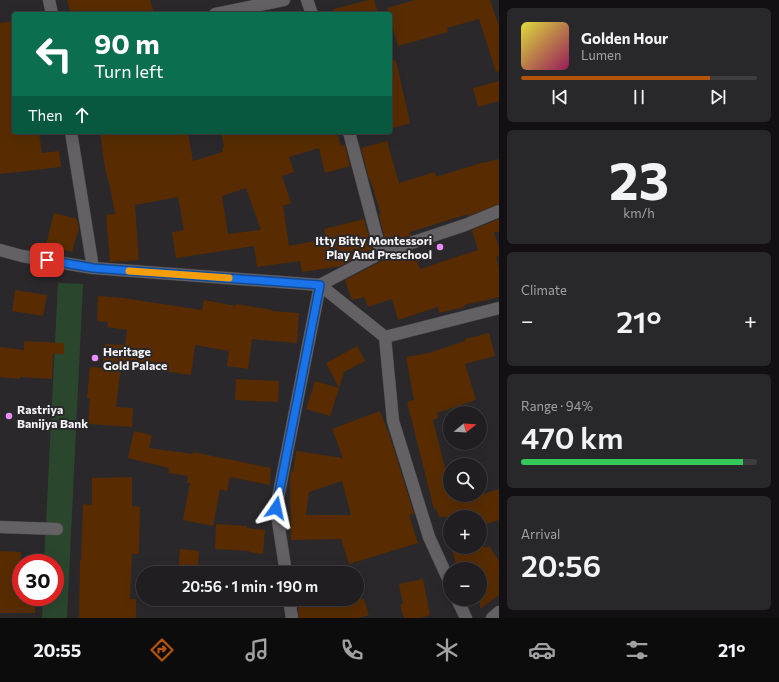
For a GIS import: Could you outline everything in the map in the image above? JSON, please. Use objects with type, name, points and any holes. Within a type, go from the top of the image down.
[{"type":"street","points":[[50,0],[52,12]]},
{"type":"street","points":[[225,12],[284,0]]},
{"type":"street","points":[[306,0],[311,12]]},
{"type":"street","points":[[71,134],[93,268]]},
{"type":"street","points":[[350,134],[381,253]]},
{"type":"street","points":[[0,250],[22,256],[93,268],[320,285],[381,253],[465,225],[499,211]]},
{"type":"street","points":[[320,285],[385,337],[393,421],[429,537],[443,568]]},
{"type":"street","points":[[285,566],[276,508],[320,285]]},
{"type":"street","points":[[385,337],[499,308]]},
{"type":"street","points":[[0,527],[57,529]]},
{"type":"street","points":[[290,606],[292,618]]},
{"type":"street","points":[[460,606],[466,618]]},
{"type":"street","points":[[492,618],[499,612]]},
{"type":"green space","points":[[58,283],[83,284],[67,618],[42,618],[43,606],[64,606],[64,554],[44,554]]},
{"type":"building","points":[[67,0],[150,0],[153,12],[70,12]]},
{"type":"building","points":[[374,0],[377,12],[334,12],[334,9]]},
{"type":"building","points":[[415,0],[490,0],[499,26],[499,71],[496,72],[479,19],[447,28],[448,32],[398,46],[392,24],[392,12],[388,12],[387,8]]},
{"type":"building","points":[[12,21],[12,134],[39,134],[42,153],[59,151],[61,167],[0,174],[0,23]]},
{"type":"building","points":[[396,60],[410,123],[392,128],[392,61]]},
{"type":"building","points":[[499,81],[499,101],[478,107],[473,88]]},
{"type":"building","points":[[100,134],[188,134],[193,161],[223,152],[222,148],[224,147],[221,134],[338,134],[341,146],[345,145],[350,166],[325,173],[319,148],[289,157],[294,172],[282,176],[291,203],[283,206],[289,246],[326,239],[324,229],[364,219],[372,249],[341,266],[302,272],[300,261],[257,267],[254,246],[176,258],[172,232],[184,230],[178,197],[135,205],[139,260],[110,262],[106,215],[115,214],[109,181],[108,182]],"holes":[[[246,188],[261,230],[228,234],[222,196]]]},
{"type":"building","points":[[387,141],[399,183],[435,172],[436,177],[484,162],[499,159],[499,204],[468,216],[468,214],[410,232],[411,235],[386,243],[379,215],[381,214],[369,179],[361,148]]},
{"type":"building","points":[[54,213],[77,219],[79,228],[72,252],[46,245]]},
{"type":"building","points":[[499,219],[499,232],[494,232],[499,248],[499,256],[496,257],[499,268],[499,297],[464,305],[465,307],[439,313],[438,307],[398,320],[392,299],[368,307],[364,297],[352,300],[345,280],[384,260],[413,250],[420,269],[478,250],[472,230]]},
{"type":"building","points":[[15,290],[47,295],[43,316],[12,311]]},
{"type":"building","points":[[98,296],[123,298],[202,310],[204,300],[272,311],[299,313],[297,343],[252,339],[248,369],[227,366],[229,351],[195,345],[191,375],[121,365],[116,407],[133,408],[132,427],[88,424],[90,399],[87,398],[90,367],[102,368],[105,344],[125,345],[127,330],[107,327],[108,322],[97,321]]},
{"type":"building","points":[[489,333],[495,356],[465,364],[476,400],[458,406],[443,406],[443,411],[437,413],[438,418],[433,420],[443,460],[443,502],[487,502],[487,493],[499,489],[499,520],[487,524],[487,510],[443,510],[443,517],[439,517],[436,508],[434,509],[407,402],[414,400],[406,357],[429,353],[465,341],[465,339]]},
{"type":"building","points":[[24,341],[64,343],[64,354],[53,354],[52,379],[20,377],[20,379],[0,377],[0,347],[24,350]]},
{"type":"building","points":[[357,346],[365,361],[344,372],[339,388],[326,363]]},
{"type":"building","points":[[236,379],[279,381],[278,402],[235,400]]},
{"type":"building","points":[[315,381],[339,388],[330,416],[306,409]]},
{"type":"building","points":[[380,411],[391,440],[414,514],[409,515],[418,543],[349,564],[341,539],[291,540],[290,478],[291,472],[293,472],[296,451],[343,458],[332,429]],"holes":[[[342,481],[351,515],[306,515],[309,492]]]},
{"type":"building","points":[[134,431],[152,435],[149,448],[193,454],[193,452],[271,468],[270,485],[230,477],[227,491],[220,489],[213,526],[183,520],[190,483],[187,483],[188,476],[168,473],[169,468],[128,458]]},
{"type":"building","points":[[132,477],[132,506],[140,507],[139,554],[132,554],[130,599],[136,599],[136,618],[79,618],[83,504],[92,505],[92,478]]},
{"type":"building","points":[[216,524],[247,526],[247,528],[265,530],[263,554],[249,551],[215,549]]},
{"type":"building","points":[[487,547],[490,547],[499,561],[499,595],[487,604],[487,562],[456,562],[453,554],[487,554]]},
{"type":"building","points":[[180,549],[199,551],[198,566],[179,566]]},
{"type":"building","points":[[0,551],[21,552],[21,554],[12,554],[12,606],[35,606],[35,613],[0,613]]},
{"type":"building","points":[[423,579],[430,615],[421,618],[404,618],[400,605],[403,604],[399,584]]},
{"type":"building","points":[[364,599],[369,615],[358,618],[299,618],[298,606],[364,606]]},
{"type":"slow traffic","points":[[129,271],[229,278]]},
{"type":"place","name":"Itty Bitty Montessori Play And Preschool","points":[[440,247]]},
{"type":"place","name":"Heritage Gold Palace","points":[[95,358]]},
{"type":"place","name":"Rastriya Banijya Bank","points":[[9,416]]},
{"type":"route","points":[[47,260],[93,268],[320,285],[276,508]]}]
